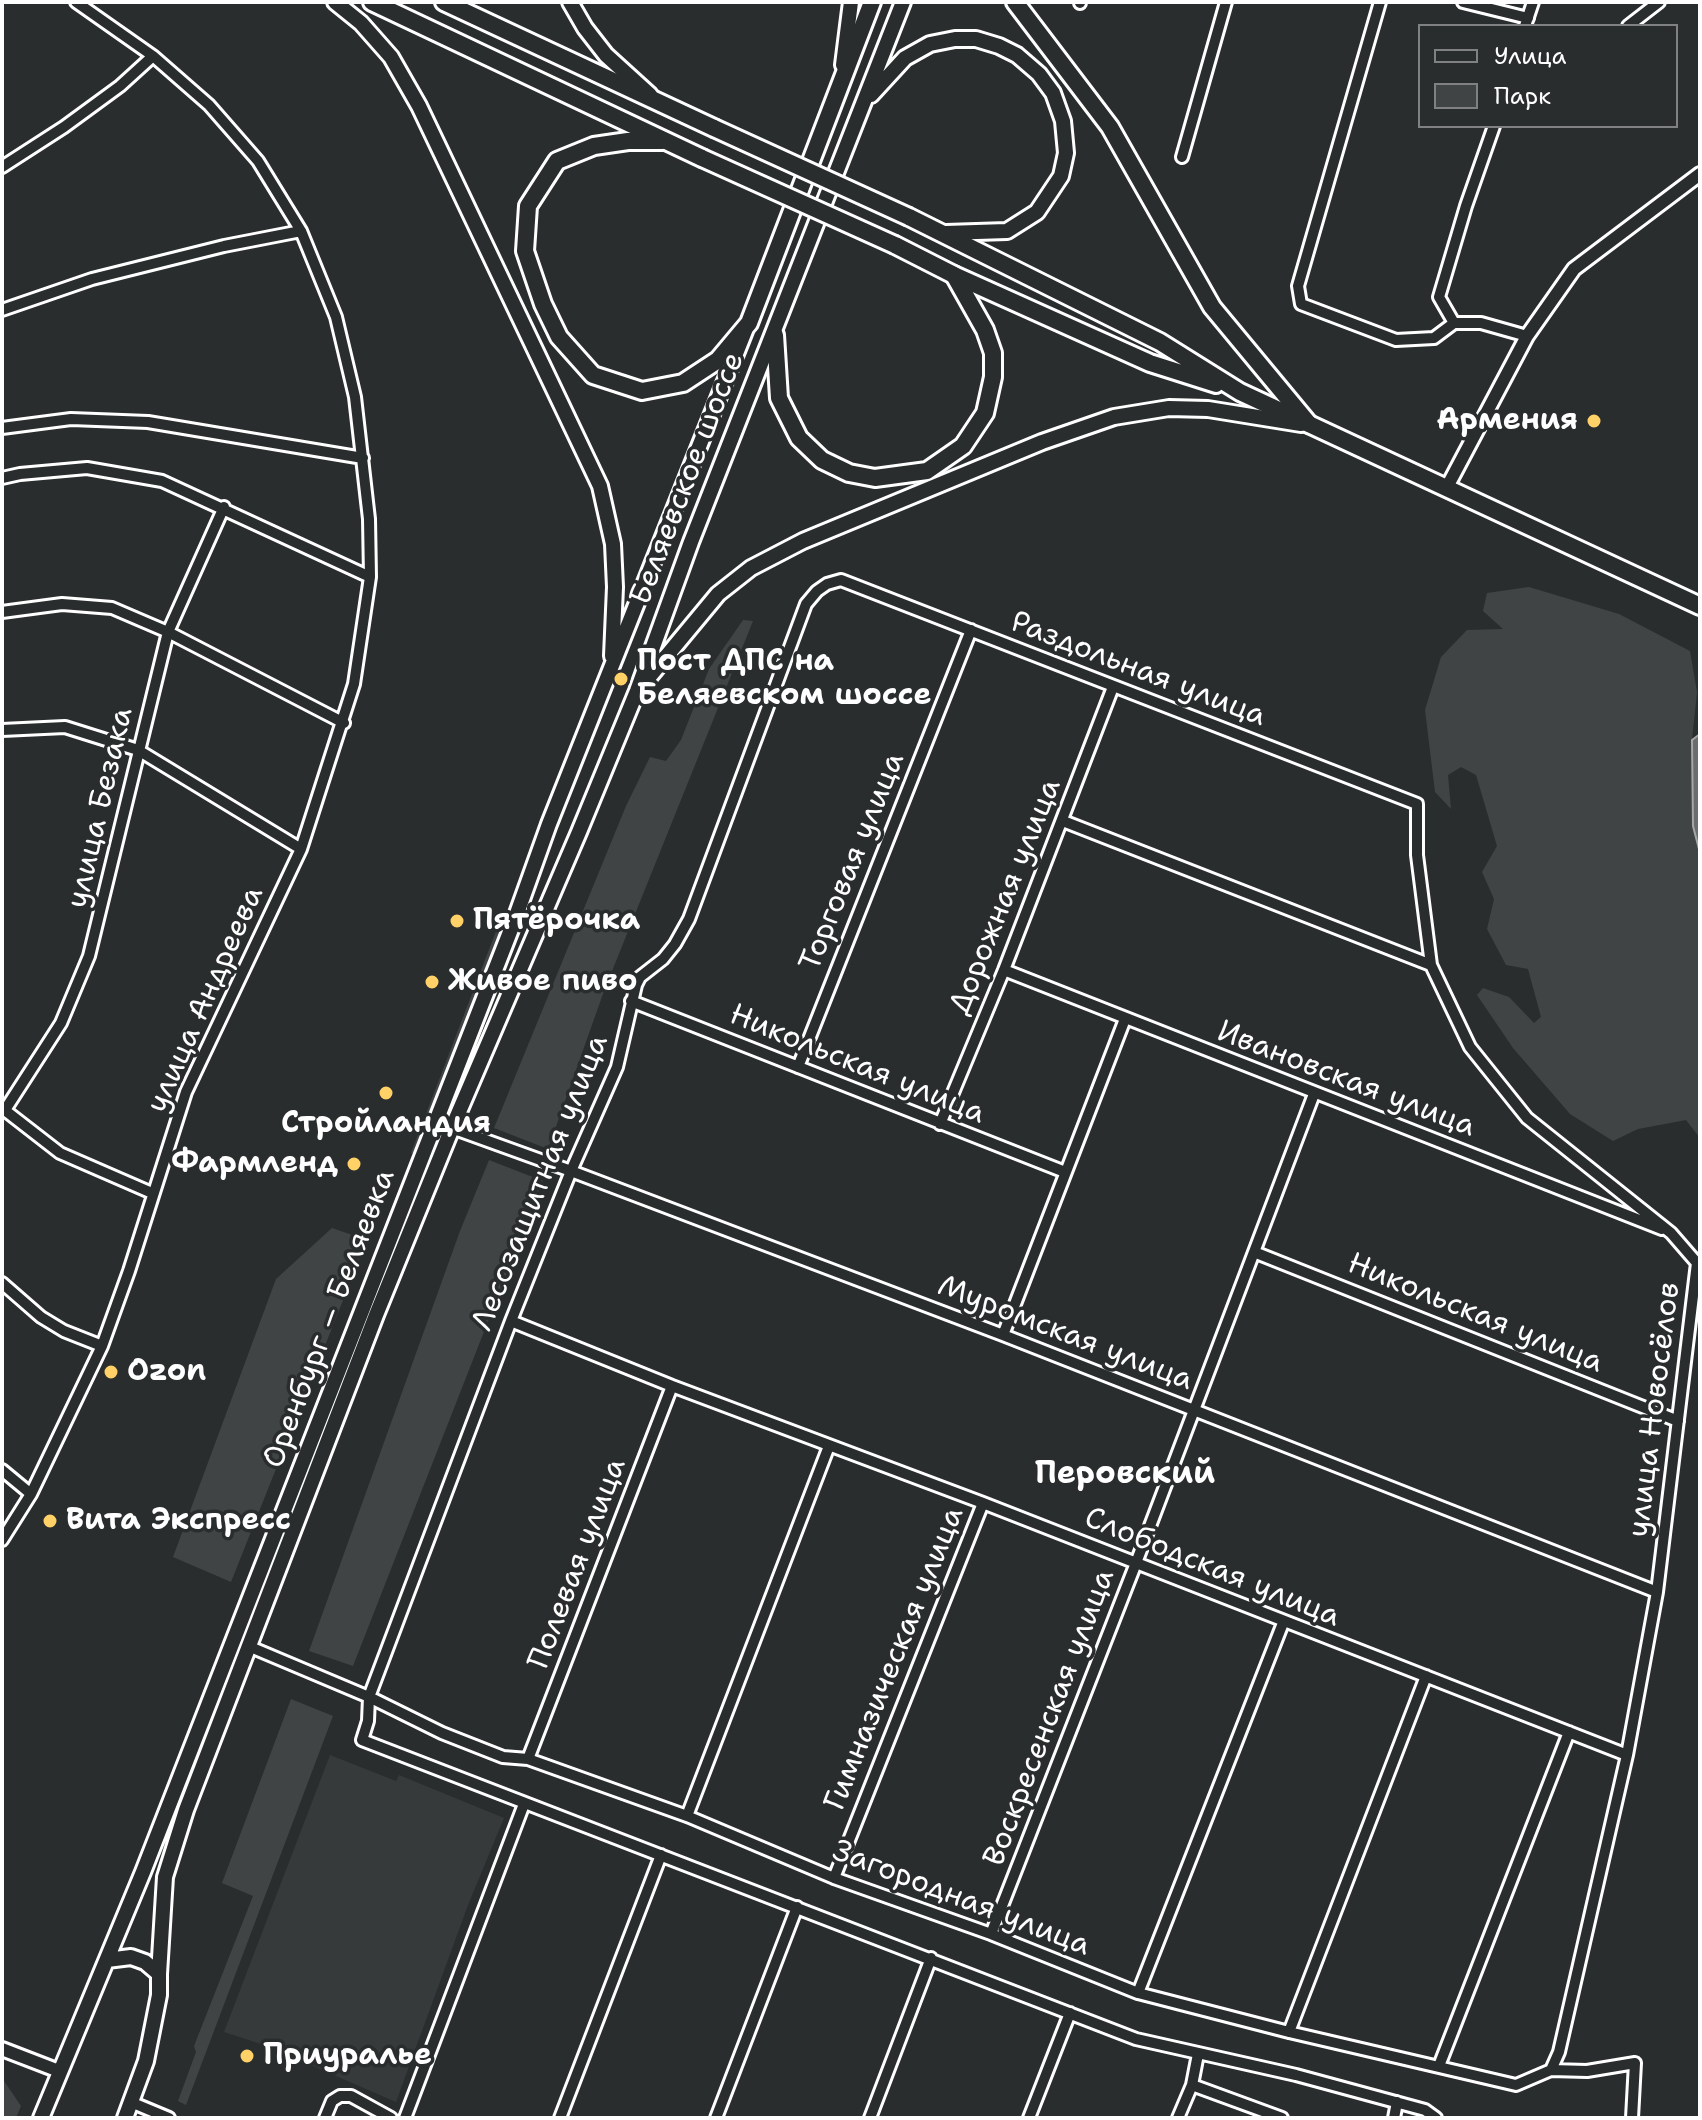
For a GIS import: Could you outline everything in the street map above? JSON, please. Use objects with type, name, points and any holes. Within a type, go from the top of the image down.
[{"type":"main road","points":[[335,2],[361,23],[391,57],[419,106],[600,486],[613,544],[615,587],[611,670]]},
{"type":"main road","points":[[372,2],[662,141],[895,245],[954,275],[1150,363],[1240,392]]},
{"type":"main road","points":[[444,2],[946,233],[1160,342],[1240,392],[1700,606]]},
{"type":"main road","points":[[570,2],[606,55],[656,100]]},
{"type":"main road","points":[[840,85],[851,2]]},
{"type":"main road","name":"Беляевское шоссе","points":[[497,965],[549,824],[749,323],[872,2]]},
{"type":"main road","name":"Беляевское шоссе","points":[[517,974],[637,691],[691,542],[775,335],[903,2]]},
{"type":"main road","points":[[1015,2],[1110,127],[1212,307],[1310,425]]},
{"type":"main road","points":[[865,101],[905,58],[930,44],[955,39],[976,39],[1017,55],[1039,74],[1053,93],[1063,121],[1066,153],[1061,176],[1037,212],[1007,231],[946,233]]},
{"type":"main road","points":[[662,141],[628,141],[594,146],[557,161],[528,206],[525,251],[543,304],[559,337],[593,375],[642,391],[683,383],[718,360],[749,323]]},
{"type":"main road","points":[[775,335],[779,398],[799,438],[822,460],[849,473],[875,478],[927,471],[963,446],[985,413],[993,377],[993,353],[985,330],[954,275]]},
{"type":"main road","points":[[637,691],[718,594],[751,568],[803,541],[1028,448],[1114,417],[1169,408],[1208,409],[1310,425]]},
{"type":"main road","name":"Оренбург – Беляевка","points":[[41,2118],[107,1960],[497,965]]},
{"type":"main road","name":"Оренбург – Беляевка","points":[[125,2118],[133,2103],[159,1995],[165,1877],[186,1810],[376,1315],[517,974]]},
{"type":"main road","points":[[107,1960],[131,1957],[145,1962],[159,1974]]},
{"type":"street","name":"улица Андреева","points":[[2,1540],[31,1494],[102,1346],[186,1092],[301,849],[344,723],[362,644],[370,577],[369,519],[355,397],[336,317],[301,231],[258,161],[209,105],[153,56],[76,2]]},
{"type":"street","points":[[1182,157],[1226,2]]},
{"type":"street","points":[[1380,2],[1298,286],[1301,304],[1396,340],[1434,338],[1454,323],[1481,323],[1527,336]]},
{"type":"street","points":[[1463,2],[1526,22],[1533,2]]},
{"type":"street","points":[[1631,24],[1659,2]]},
{"type":"street","points":[[2,167],[120,86],[153,56]]},
{"type":"street","points":[[1454,323],[1439,297],[1466,206],[1495,128]]},
{"type":"street","points":[[1446,489],[1527,336],[1574,269],[1700,174]]},
{"type":"street","points":[[2,310],[92,279],[224,246],[301,231]]},
{"type":"street","points":[[2,428],[71,419],[148,422],[363,458]]},
{"type":"street","points":[[2,478],[87,468],[162,481],[370,577]]},
{"type":"street","name":"улица Безака","points":[[4,1109],[61,1023],[89,956],[101,917],[168,632],[224,507]]},
{"type":"street","name":"Раздольная улица","points":[[841,580],[1417,804]]},
{"type":"street","name":"Лесозащитная улица","points":[[524,1804],[362,1740],[368,1721],[369,1697],[511,1321],[617,1067],[631,1001],[640,977],[663,959],[689,919],[806,604],[827,584],[841,580]]},
{"type":"street","points":[[2,612],[62,604],[112,608],[168,632],[344,723]]},
{"type":"street","name":"Торговая улица","points":[[798,1067],[971,630]]},
{"type":"street","name":"Дорожная улица","points":[[940,1124],[1063,821],[1113,687]]},
{"type":"street","points":[[2,730],[65,727],[138,750],[301,849]]},
{"type":"street","name":"улица Новосёлов","points":[[1417,804],[1417,855],[1431,965],[1470,1047],[1527,1118],[1671,1233],[1697,1263],[1657,1592],[1627,1755],[1559,2052],[1551,2070]]},
{"type":"street","points":[[1063,821],[1431,965]]},
{"type":"street","name":"Ивановская улица","points":[[1004,970],[1671,1233]]},
{"type":"street","name":"Никольская улица","points":[[631,1001],[1065,1172]]},
{"type":"street","points":[[1003,1335],[1125,1019]]},
{"type":"street","name":"Воскресенская улица","points":[[991,1934],[1314,1094]]},
{"type":"street","points":[[4,1109],[60,1153],[152,1193]]},
{"type":"street","name":"Муромская улица","points":[[452,1128],[1003,1335],[1657,1592]]},
{"type":"street","name":"Никольская улица","points":[[1254,1252],[1678,1421]]},
{"type":"street","points":[[2,1283],[41,1317],[64,1331],[102,1346]]},
{"type":"street","name":"Слободская улица","points":[[511,1321],[1627,1755]]},
{"type":"street","name":"Полевая улица","points":[[528,1759],[672,1386]]},
{"type":"street","points":[[687,1816],[829,1446]]},
{"type":"street","points":[[2,1470],[31,1494]]},
{"type":"street","name":"Гимназическая улица","points":[[834,1878],[983,1503]]},
{"type":"street","points":[[1138,1993],[1283,1623]]},
{"type":"street","name":"Загородная улица","points":[[248,1646],[503,1757],[528,1759],[687,1816],[834,1878],[991,1934],[1138,1993],[1516,2085],[1551,2070]]},
{"type":"street","points":[[1289,2032],[1426,1676]]},
{"type":"street","points":[[1439,2066],[1569,1732]]},
{"type":"street","points":[[405,2118],[524,1804],[1136,2039],[1296,2075],[1425,2110],[1436,2118]]},
{"type":"street","points":[[560,2118],[661,1855]]},
{"type":"street","points":[[716,2118],[797,1907]]},
{"type":"street","points":[[870,2118],[931,1958]]},
{"type":"street","points":[[1029,2118],[1070,2013]]},
{"type":"street","points":[[2,2049],[59,2071]]},
{"type":"street","points":[[1178,2118],[1192,2085],[1198,2054]]},
{"type":"street","points":[[1551,2070],[1587,2071],[1635,2063],[1632,2118]]},
{"type":"street","points":[[1192,2085],[1282,2118]]},
{"type":"street","points":[[325,2118],[332,2101],[340,2096],[351,2096],[391,2118]]},
{"type":"street","points":[[1394,2118],[1397,2102]]},
{"type":"street","points":[[133,2103],[169,2118]]},
{"type":"shaded area","points":[[1700,734],[1700,853],[1693,826],[1692,740]]},
{"type":"shaded area","points":[[330,1755],[396,1781],[399,1775],[504,1818],[468,1905],[396,2102],[267,2046],[224,2032]]},
{"type":"green space","points":[[1529,587],[1619,614],[1690,651],[1697,692],[1692,740],[1693,826],[1700,853],[1700,1138],[1686,1120],[1638,1129],[1613,1141],[1570,1114],[1513,1048],[1477,995],[1483,988],[1509,997],[1534,1023],[1541,1017],[1528,969],[1506,965],[1487,929],[1494,899],[1482,872],[1497,846],[1476,775],[1461,767],[1448,775],[1451,809],[1435,792],[1425,710],[1441,657],[1467,630],[1503,629],[1483,611],[1487,593]]},
{"type":"green space","points":[[743,620],[753,621],[604,991],[548,1149],[494,1128],[626,806],[650,757],[666,761],[681,740],[709,669]]},
{"type":"green space","points":[[498,926],[501,928],[414,1154],[411,1153]]},
{"type":"green space","points":[[489,1160],[543,1181],[353,1666],[309,1651],[460,1231]]},
{"type":"green space","points":[[332,1228],[367,1240],[231,1582],[173,1557],[276,1279]]},
{"type":"green space","points":[[291,1699],[333,1716],[186,2105],[178,2101],[196,2052],[194,2046],[253,1896],[222,1883]]},
{"type":"green space","points":[[2,2078],[21,2106],[16,2118],[2,2118]]},
{"type":"place","name":"Армения","points":[[1594,421]]},
{"type":"place","name":"Пост ДПС на Беляевском шоссе","points":[[621,679]]},
{"type":"place","name":"Пятёрочка","points":[[457,921]]},
{"type":"place","name":"Живое пиво","points":[[432,982]]},
{"type":"place","name":"Стройландия","points":[[386,1093]]},
{"type":"place","name":"Фармленд","points":[[354,1164]]},
{"type":"place","name":"Ozon","points":[[111,1372]]},
{"type":"place","name":"Вита Экспресс","points":[[50,1521]]},
{"type":"place","name":"Приуралье","points":[[247,2056]]},
{"type":"district","name":"Перовский","points":[[1125,1475]]}]
